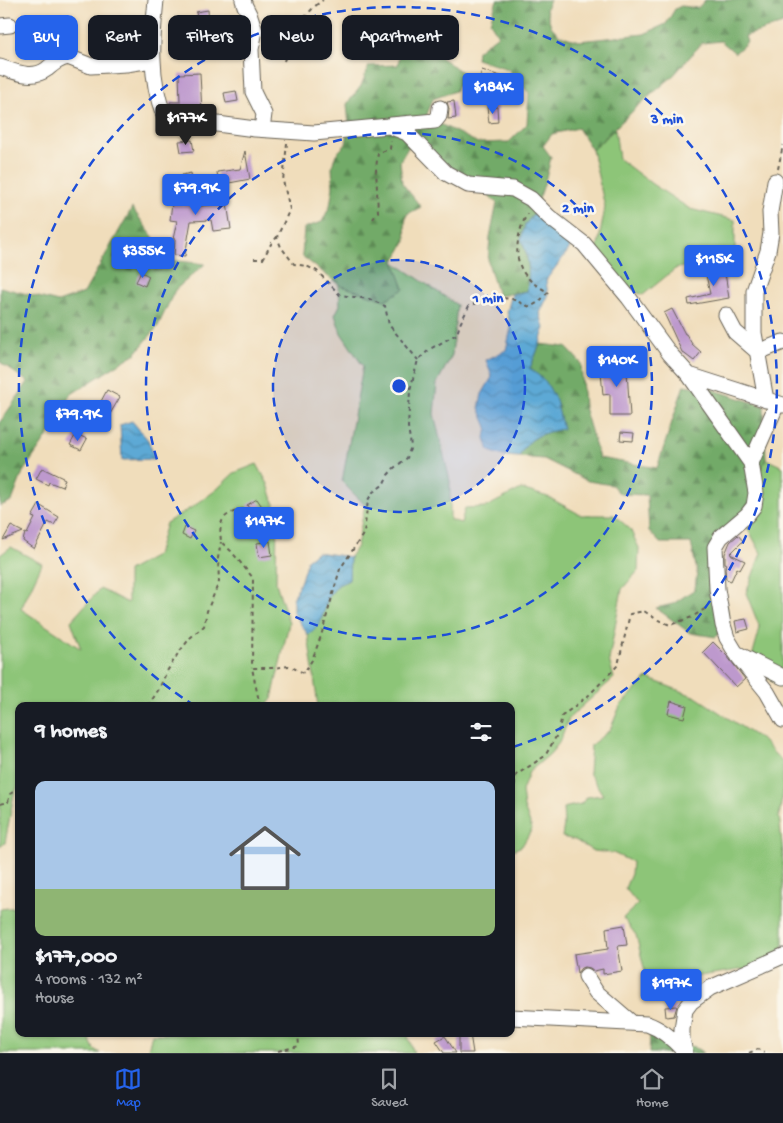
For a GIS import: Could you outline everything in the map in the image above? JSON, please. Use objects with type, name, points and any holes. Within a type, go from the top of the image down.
[{"type":"street","points":[[155,15],[156,0]]},
{"type":"street","points":[[243,0],[254,31],[251,49],[253,92],[264,114],[262,129]]},
{"type":"street","points":[[0,67],[32,75],[39,74],[53,64],[68,57],[91,66],[152,60],[155,81],[164,115],[187,120],[262,129],[314,133],[394,127],[401,123],[435,122],[439,116],[440,108]]},
{"type":"street","points":[[394,127],[408,133],[446,173],[459,181],[474,186],[513,189],[531,199],[549,217],[584,244],[629,298],[670,354],[689,375],[751,463],[756,492],[754,506],[747,515],[721,537],[715,547],[714,560],[723,625],[727,638],[767,692],[783,720]]},
{"type":"street","points":[[751,463],[775,403],[758,352],[754,333],[754,291],[768,251],[771,233],[770,212],[775,181]]},
{"type":"street","points":[[726,316],[735,332],[758,352]]},
{"type":"street","points":[[758,352],[783,342]]},
{"type":"street","points":[[689,375],[775,403]]},
{"type":"street","points":[[736,652],[783,677]]},
{"type":"street","points":[[685,1052],[682,1029],[685,1010],[691,1002],[710,988],[783,956]]},
{"type":"street","points":[[586,976],[596,992],[632,1023]]},
{"type":"street","points":[[515,1016],[647,1024],[656,1027],[674,1040],[685,1052]]},
{"type":"path","points":[[284,61],[297,28],[313,6],[323,0]]},
{"type":"path","points":[[373,219],[378,212],[376,168],[378,153],[390,149],[394,127]]},
{"type":"path","points":[[254,259],[263,259],[277,237],[290,209],[283,181],[287,131]]},
{"type":"path","points":[[775,181],[783,145]]},
{"type":"path","points":[[252,668],[289,666],[304,673],[312,660],[321,636],[340,569],[364,533],[368,500],[373,492],[383,485],[394,468],[407,458],[411,446],[408,427],[410,390],[418,360],[430,349],[457,334],[469,306],[491,297],[512,299],[530,307],[539,302],[548,292],[528,279],[520,266],[517,249],[518,239],[522,224],[530,209],[531,199]]},
{"type":"path","points":[[277,237],[281,247],[294,264],[306,266],[317,271],[340,295],[369,299],[385,306],[389,325],[418,360]]},
{"type":"path","points":[[151,702],[177,655],[190,638],[204,626],[207,611],[219,582],[218,558],[222,521],[227,513],[243,509]]},
{"type":"path","points":[[221,542],[253,578],[252,668],[259,702]]},
{"type":"path","points":[[515,782],[516,775],[545,756],[558,733],[562,716],[589,695],[618,665],[630,614],[644,611],[670,625],[692,617],[719,600]]},
{"type":"path","points":[[0,804],[8,802],[10,794],[15,791]]},
{"type":"path","points":[[278,1051],[298,1046],[298,1037]]},
{"type":"path","points":[[748,1053],[758,1050],[764,1053]]},
{"type":"green space","points":[[497,0],[550,0],[546,9],[551,26],[559,35],[579,41],[644,34],[666,24],[675,9],[681,6],[698,8],[705,0],[783,0],[783,24],[745,36],[747,42],[735,53],[721,41],[702,43],[673,76],[592,150],[578,128],[552,134],[543,146],[551,157],[543,189],[521,239],[528,264],[527,291],[498,296],[488,262],[490,237],[497,203],[464,173],[423,157],[409,146],[400,161],[402,183],[421,207],[407,214],[405,223],[406,241],[394,261],[404,289],[385,300],[339,285],[302,256],[304,228],[322,222],[330,206],[333,187],[332,166],[336,154],[346,144],[349,126],[347,104],[361,86],[369,66],[398,65],[399,60],[444,60],[465,74],[455,91],[433,99],[426,117],[478,143],[509,142],[527,124],[529,93],[508,69],[476,59],[477,51],[498,35],[490,22]]},
{"type":"green space","points":[[615,129],[619,159],[690,209],[735,220],[735,253],[675,269],[643,295],[627,288],[597,251],[605,207],[592,150]]},
{"type":"green space","points":[[132,208],[170,260],[205,264],[175,290],[158,326],[136,353],[70,395],[54,427],[23,472],[12,501],[0,506],[0,422],[28,382],[0,362],[0,287],[58,302],[84,293]]},
{"type":"green space","points":[[394,262],[457,305],[452,355],[437,383],[434,414],[450,481],[450,520],[461,523],[465,508],[486,507],[521,489],[548,497],[581,515],[614,515],[630,529],[639,548],[638,571],[622,589],[609,660],[614,678],[569,718],[559,743],[550,754],[529,772],[522,791],[524,807],[532,829],[522,846],[515,849],[515,702],[317,702],[308,635],[320,623],[329,596],[338,585],[349,580],[350,557],[357,546],[365,505],[342,482],[363,366],[341,333],[335,315],[340,305],[339,285],[385,300],[404,289]]},
{"type":"green space","points":[[540,344],[566,347],[581,363],[584,407],[599,458],[657,468],[684,385],[714,390],[764,406],[766,459],[759,473],[760,513],[724,540],[719,555],[729,623],[716,637],[690,633],[656,608],[673,604],[695,589],[697,572],[691,543],[660,543],[649,531],[647,495],[620,494],[612,485],[588,481],[544,459],[519,457],[525,444],[545,432],[546,382],[530,368]]},
{"type":"green space","points":[[766,459],[783,467],[783,689],[750,664],[760,628],[746,593],[761,553],[746,525],[759,473]]},
{"type":"green space","points":[[257,464],[268,484],[277,513],[276,583],[289,623],[272,699],[269,702],[15,702],[15,792],[5,843],[0,847],[0,555],[11,547],[42,564],[21,609],[81,649],[71,621],[100,589],[128,603],[128,571],[157,555],[166,523],[216,490],[234,473]]},
{"type":"green space","points":[[647,678],[696,697],[763,741],[783,763],[783,793],[779,816],[783,853],[783,962],[774,969],[739,970],[648,984],[636,935],[623,918],[638,904],[625,888],[631,874],[632,862],[613,853],[593,851],[575,840],[562,837],[564,824],[563,808],[581,804],[587,797],[603,795],[589,773],[591,745],[610,730],[620,706]]},
{"type":"green space","points":[[15,907],[15,1037],[88,1037],[94,1049],[100,1053],[0,1053],[0,909]]},
{"type":"green space","points":[[650,1034],[694,1047],[704,1053],[649,1053]]},
{"type":"green space","points":[[151,1037],[408,1037],[414,1053],[147,1053]]},
{"type":"water","points":[[535,212],[571,244],[568,251],[546,280],[548,296],[540,313],[544,328],[540,344],[530,368],[546,382],[556,400],[563,429],[549,432],[532,440],[527,444],[519,457],[503,456],[489,451],[485,438],[487,427],[479,408],[482,394],[492,377],[486,360],[506,350],[511,328],[507,312],[512,294],[527,291],[528,264],[521,239],[525,225]]},
{"type":"water","points":[[132,421],[148,440],[155,459],[122,460],[120,425]]},
{"type":"water","points":[[317,552],[350,557],[349,580],[338,585],[329,596],[320,624],[308,635],[293,612],[293,599],[307,560]]},
{"type":"building","points":[[208,10],[208,15],[196,15],[196,12]]},
{"type":"building","points":[[482,70],[503,77],[498,90],[478,82]]},
{"type":"building","points":[[200,73],[202,113],[171,107],[170,102],[180,102],[179,74]]},
{"type":"building","points":[[236,91],[238,101],[226,103],[224,93]]},
{"type":"building","points":[[454,101],[456,118],[448,119],[449,109],[447,102]]},
{"type":"building","points":[[487,107],[497,107],[498,122],[489,123]]},
{"type":"building","points":[[192,140],[194,151],[181,152],[179,141]]},
{"type":"building","points":[[245,151],[250,179],[219,185],[217,172],[240,169]]},
{"type":"building","points":[[191,173],[194,194],[199,193],[201,206],[227,203],[231,229],[213,231],[211,220],[191,221],[185,256],[174,255],[175,239],[173,239],[177,221],[170,220],[172,203],[185,205],[182,175]]},
{"type":"building","points":[[724,267],[729,298],[689,305],[688,299],[710,294],[705,270]]},
{"type":"building","points":[[141,272],[149,276],[145,286],[136,282]]},
{"type":"building","points":[[672,309],[685,334],[701,352],[694,361],[682,352],[664,313]]},
{"type":"building","points":[[626,356],[630,416],[610,416],[610,394],[603,395],[601,372],[609,371],[609,368],[616,367],[615,357]]},
{"type":"building","points":[[107,390],[120,397],[110,414],[98,407]]},
{"type":"building","points":[[80,406],[87,411],[81,419],[74,414]]},
{"type":"building","points":[[621,432],[634,433],[633,441],[620,440]]},
{"type":"building","points":[[76,434],[87,439],[81,450],[70,445]]},
{"type":"building","points":[[42,468],[65,479],[62,487],[49,482],[48,485],[36,479]]},
{"type":"building","points":[[257,499],[267,514],[256,521],[247,505]]},
{"type":"building","points":[[39,505],[59,517],[54,525],[48,522],[34,549],[23,541],[25,533],[27,534],[35,518],[32,517]]},
{"type":"building","points":[[11,526],[23,532],[3,540]]},
{"type":"building","points":[[185,527],[194,531],[190,539],[182,535]]},
{"type":"building","points":[[738,535],[743,541],[730,554],[745,561],[740,570],[737,568],[731,581],[726,579],[725,568],[727,564],[725,563],[725,554],[730,542]]},
{"type":"building","points":[[270,541],[272,555],[259,557],[257,543]]},
{"type":"building","points":[[746,619],[749,629],[737,632],[735,621]]},
{"type":"building","points":[[713,642],[745,679],[736,687],[703,652]]},
{"type":"building","points":[[671,701],[687,706],[684,718],[668,714]]},
{"type":"building","points":[[624,925],[627,945],[618,946],[622,971],[603,974],[603,969],[594,971],[585,967],[581,968],[577,973],[574,954],[608,949],[606,928]]},
{"type":"building","points":[[677,1006],[674,1016],[666,1017],[665,1007]]},
{"type":"building","points":[[446,1037],[456,1053],[444,1053],[436,1041]]},
{"type":"building","points":[[459,1037],[470,1037],[473,1053],[459,1053]]}]
